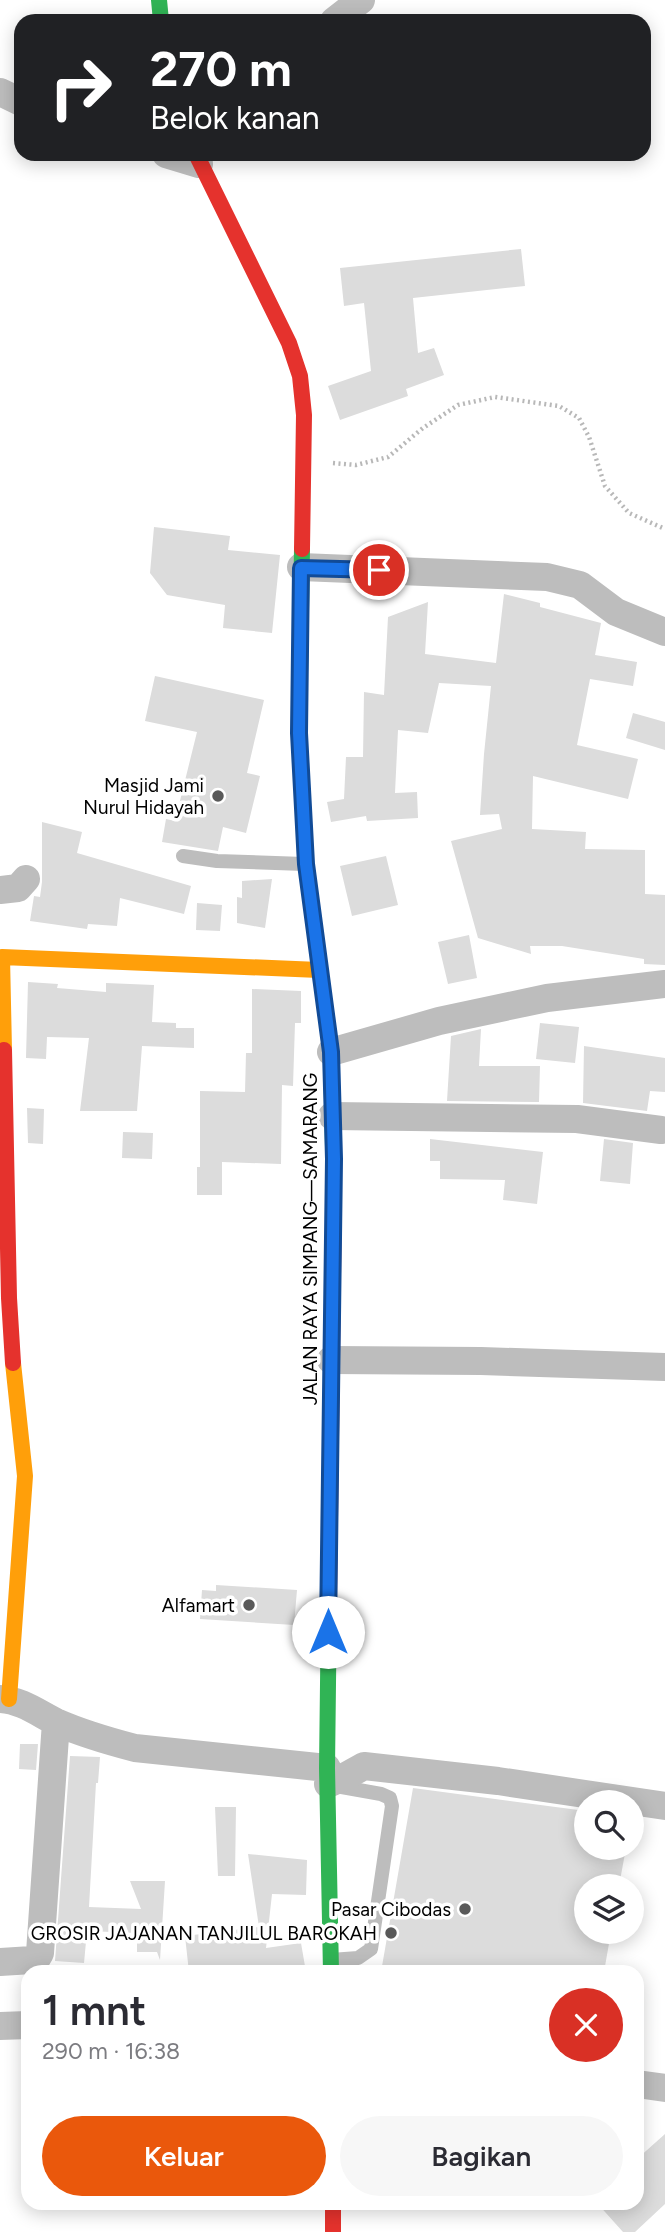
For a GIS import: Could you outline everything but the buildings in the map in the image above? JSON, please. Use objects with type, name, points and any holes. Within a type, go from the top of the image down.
[{"type":"main road","name":"JALAN RAYA SIMPANG—SAMARANG","points":[[198,161],[258,278],[295,358],[300,376],[304,415],[299,733],[306,864],[331,1052],[334,1159],[327,1776],[331,1965]]},
{"type":"main road","points":[[4,1699],[25,1493],[13,1363],[1,956],[319,971]]},
{"type":"main road","points":[[333,2210],[333,2232]]},
{"type":"street","points":[[343,14],[361,0]]},
{"type":"street","points":[[301,568],[547,577],[580,585],[615,612],[665,632]]},
{"type":"street","points":[[0,891],[18,888],[26,879]]},
{"type":"street","points":[[331,1052],[439,1021],[547,998],[665,985]]},
{"type":"street","points":[[332,1116],[578,1119],[662,1130]]},
{"type":"street","points":[[331,1360],[481,1361],[665,1367]]},
{"type":"street","points":[[4,1699],[57,1722],[135,1748],[327,1776],[346,1776],[363,1766],[498,1781],[665,1806]]},
{"type":"street","points":[[0,1962],[27,1961],[41,1965],[57,1722]]},
{"type":"street","points":[[0,2026],[21,2025]]},
{"type":"lane","points":[[183,856],[217,861],[306,864]]},
{"type":"lane","points":[[327,1776],[382,1794],[390,1798],[392,1806],[371,1949],[358,1958],[334,1965]]},
{"type":"path","points":[[304,460],[356,465],[388,457],[423,428],[458,405],[495,397],[559,406],[579,418],[589,437],[605,486],[629,513],[665,529]]},
{"type":"traffic: fast","points":[[159,0],[160,14]]},
{"type":"traffic: fast","points":[[302,549],[299,733],[306,864],[331,1052],[334,1193]]},
{"type":"traffic: fast","points":[[329,1599],[327,1768],[331,1965]]},
{"type":"traffic: slow","points":[[4,1050],[2,957],[319,970]]},
{"type":"traffic: slow","points":[[9,1699],[25,1476],[13,1363]]},
{"type":"traffic: jam","points":[[199,161],[289,343],[300,376],[304,415],[302,549]]},
{"type":"traffic: jam","points":[[4,1050],[9,1298],[13,1363]]},
{"type":"traffic: jam","points":[[329,1599],[334,1193]]},
{"type":"traffic: jam","points":[[333,2210],[333,2232]]},
{"type":"place","name":"Masjid Jami Nurul Hidayah","points":[[218,796]]},
{"type":"place","name":"Alfamart","points":[[249,1605]]},
{"type":"place","name":"Pasar Cibodas","points":[[465,1909]]},
{"type":"place","name":"GROSIR JAJANAN TANJILUL BAROKAH","points":[[391,1933]]},
{"type":"route","points":[[328,1632],[334,1159],[331,1052],[306,864],[299,733],[301,568],[379,570]]}]
